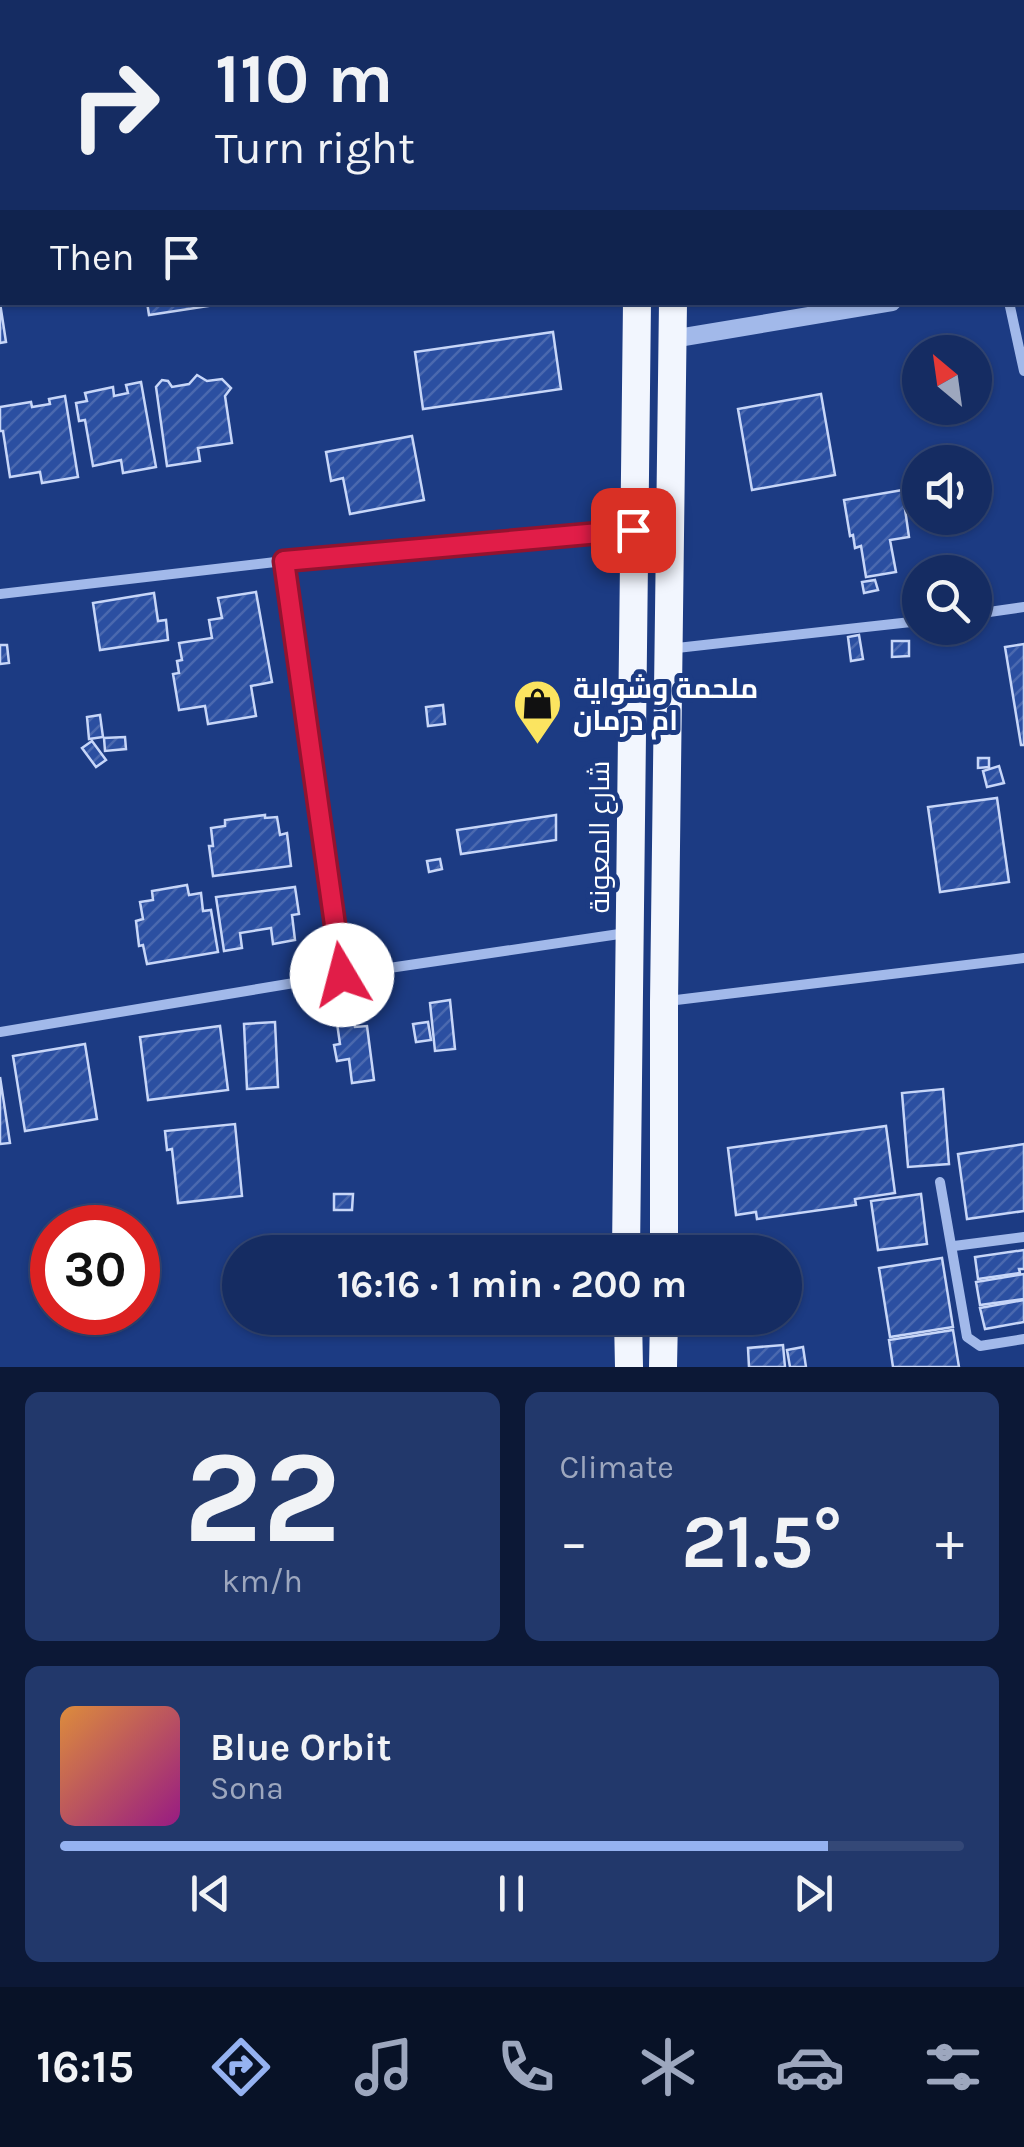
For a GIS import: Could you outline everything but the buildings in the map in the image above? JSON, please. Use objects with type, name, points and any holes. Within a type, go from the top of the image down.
[{"type":"highway","name":"شارع المعونة","points":[[626,1235],[637,305]]},
{"type":"highway","points":[[664,1235],[673,305]]},
{"type":"highway","points":[[628,1335],[629,1367]]},
{"type":"highway","points":[[663,1367],[664,1335]]},
{"type":"street","points":[[672,339],[874,305]]},
{"type":"street","points":[[1010,305],[1024,372]]},
{"type":"street","points":[[0,594],[284,561],[633,530]]},
{"type":"street","points":[[284,561],[342,975]]},
{"type":"street","points":[[992,612],[1024,607]]},
{"type":"street","points":[[668,650],[902,623]]},
{"type":"street","points":[[0,1032],[632,932]]},
{"type":"street","points":[[664,1002],[1024,958]]},
{"type":"street","points":[[940,1182],[968,1337],[980,1346],[1024,1339]]},
{"type":"street","points":[[954,1246],[1024,1238]]},
{"type":"place","name":"ملحمة وشواية ام درمان","points":[[538,746]]},
{"type":"route","points":[[342,975],[284,561],[633,530]]}]
